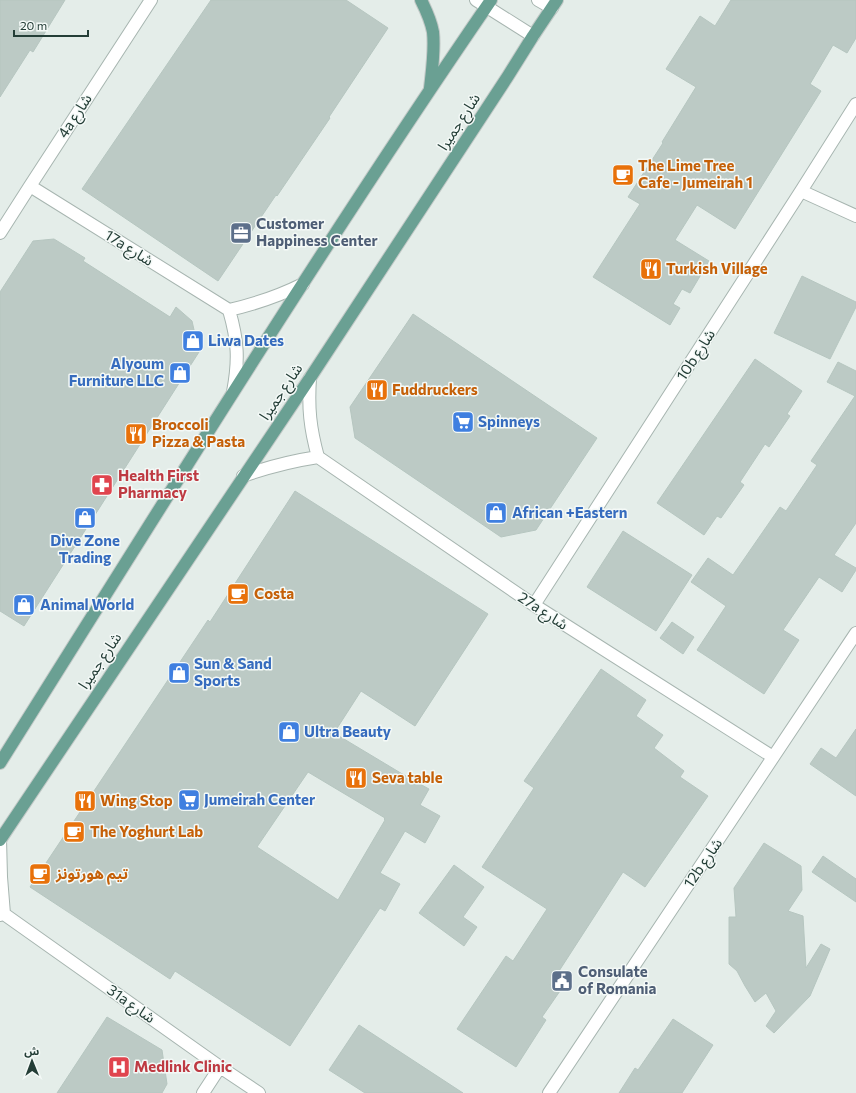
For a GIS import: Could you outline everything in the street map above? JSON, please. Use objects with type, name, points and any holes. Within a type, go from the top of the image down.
[{"type":"main road","points":[[421,0],[428,15],[433,32],[434,49],[430,89]]},
{"type":"main road","name":"شارع جميرا","points":[[0,764],[303,284],[430,89],[489,3]]},
{"type":"main road","name":"شارع جميرا","points":[[0,839],[310,378],[554,4]]},
{"type":"street","name":"4a شارع","points":[[0,233],[151,0]]},
{"type":"street","points":[[476,0],[489,3],[532,36]]},
{"type":"street","points":[[538,0],[554,4]]},
{"type":"street","name":"10b شارع","points":[[534,606],[801,192],[856,104]]},
{"type":"street","name":"17a شارع","points":[[30,186],[229,310]]},
{"type":"street","points":[[801,192],[856,216]]},
{"type":"street","points":[[234,392],[237,371],[237,351],[235,330],[229,310],[267,300],[286,293],[303,284]]},
{"type":"street","points":[[244,476],[280,464],[318,457],[312,438],[309,398],[310,378]]},
{"type":"street","name":"27a شارع","points":[[318,457],[534,606],[773,757]]},
{"type":"street","name":"12b شارع","points":[[549,1093],[856,633]]},
{"type":"street","name":"31a شارع","points":[[0,839],[2,915],[259,1093]]},
{"type":"street","points":[[203,1093],[220,1067]]},
{"type":"building","points":[[0,0],[65,0],[33,52],[30,50],[0,97]]},
{"type":"building","points":[[211,0],[346,0],[388,28],[329,117],[330,118],[218,281],[82,189]]},
{"type":"building","points":[[731,0],[856,0],[856,38],[847,53],[833,45],[810,84],[821,91],[735,229],[697,205],[675,240],[709,261],[690,293],[682,289],[673,304],[680,308],[670,325],[593,277],[640,204],[628,197],[663,143],[662,142],[696,87],[666,69],[700,16],[715,26]]},
{"type":"building","points":[[54,239],[85,258],[83,261],[170,317],[176,307],[192,321],[199,352],[24,626],[0,611],[0,292],[33,241]]},
{"type":"building","points":[[802,276],[856,302],[856,307],[830,359],[774,333]]},
{"type":"building","name":"Spinneys","points":[[413,314],[597,438],[536,530],[501,537],[355,438],[350,407]]},
{"type":"building","points":[[755,359],[802,391],[787,414],[790,416],[769,447],[765,444],[740,482],[744,485],[721,518],[717,516],[704,535],[657,503]]},
{"type":"building","points":[[838,362],[856,371],[856,523],[834,555],[856,568],[856,570],[842,592],[819,577],[783,630],[799,640],[764,694],[697,650],[726,606],[691,582],[708,558],[733,575],[780,507],[786,511],[817,465],[811,461],[855,396],[827,382]]},
{"type":"building","points":[[295,491],[488,614],[415,726],[361,691],[334,733],[429,789],[420,805],[440,816],[425,843],[405,831],[380,873],[400,884],[385,911],[380,908],[290,1046],[175,971],[170,979],[30,887],[208,620],[210,622]],"holes":[[[308,772],[385,818],[338,900],[257,847]]]},
{"type":"building","points":[[623,531],[692,575],[656,631],[587,587]]},
{"type":"building","points":[[672,622],[694,637],[683,654],[660,638]]},
{"type":"building","points":[[601,669],[646,700],[636,716],[663,735],[654,748],[684,771],[680,777],[708,796],[645,887],[623,872],[550,985],[560,991],[542,1017],[546,1020],[516,1067],[457,1029],[506,956],[513,961],[547,909],[482,867],[534,788],[524,781]]},
{"type":"building","points":[[856,729],[856,796],[810,764],[821,748],[836,758]]},
{"type":"building","points":[[764,843],[801,866],[802,890],[788,911],[803,916],[806,968],[821,944],[830,949],[810,996],[774,1033],[766,1026],[776,1011],[766,993],[755,1002],[737,971],[729,964],[729,917],[736,917],[734,888]]},
{"type":"building","points":[[823,856],[856,879],[856,902],[812,872]]},
{"type":"building","points":[[454,865],[484,887],[463,917],[477,927],[464,946],[419,913]]},
{"type":"building","name":"Medlink Clinic","points":[[107,1017],[162,1050],[167,1084],[162,1093],[57,1093]]},
{"type":"building","points":[[673,1019],[713,1045],[682,1093],[619,1093],[635,1068],[638,1070]]},
{"type":"building","points":[[359,1025],[463,1093],[365,1093],[329,1070]]},
{"type":"place","name":"The Lime Tree Cafe - Jumeirah 1","points":[[623,175]]},
{"type":"place","name":"Customer Happiness Center","points":[[241,233]]},
{"type":"place","name":"Turkish Village","points":[[651,269]]},
{"type":"place","name":"Liwa Dates","points":[[193,341]]},
{"type":"place","name":"Alyoum Furniture LLC","points":[[180,373]]},
{"type":"place","name":"Fuddruckers","points":[[377,390]]},
{"type":"place","name":"Spinneys","points":[[463,422]]},
{"type":"place","name":"Broccoli Pizza & Pasta","points":[[136,434]]},
{"type":"place","name":"Health First Pharmacy","points":[[102,485]]},
{"type":"place","name":"African +Eastern","points":[[496,513]]},
{"type":"place","name":"Dive Zone Trading","points":[[85,518]]},
{"type":"place","name":"Costa","points":[[238,594]]},
{"type":"place","name":"Animal World","points":[[24,605]]},
{"type":"place","name":"Sun & Sand Sports","points":[[179,673]]},
{"type":"place","name":"Ultra Beauty","points":[[289,732]]},
{"type":"place","name":"Seva table","points":[[356,778]]},
{"type":"place","name":"Jumeirah Center","points":[[189,800]]},
{"type":"place","name":"Wing Stop","points":[[85,801]]},
{"type":"place","name":"The Yoghurt Lab","points":[[74,832]]},
{"type":"place","name":"تيم هورتونز","points":[[40,874]]},
{"type":"place","name":"Consulate of Romania","points":[[562,981]]},
{"type":"place","name":"Medlink Clinic","points":[[119,1067]]}]
